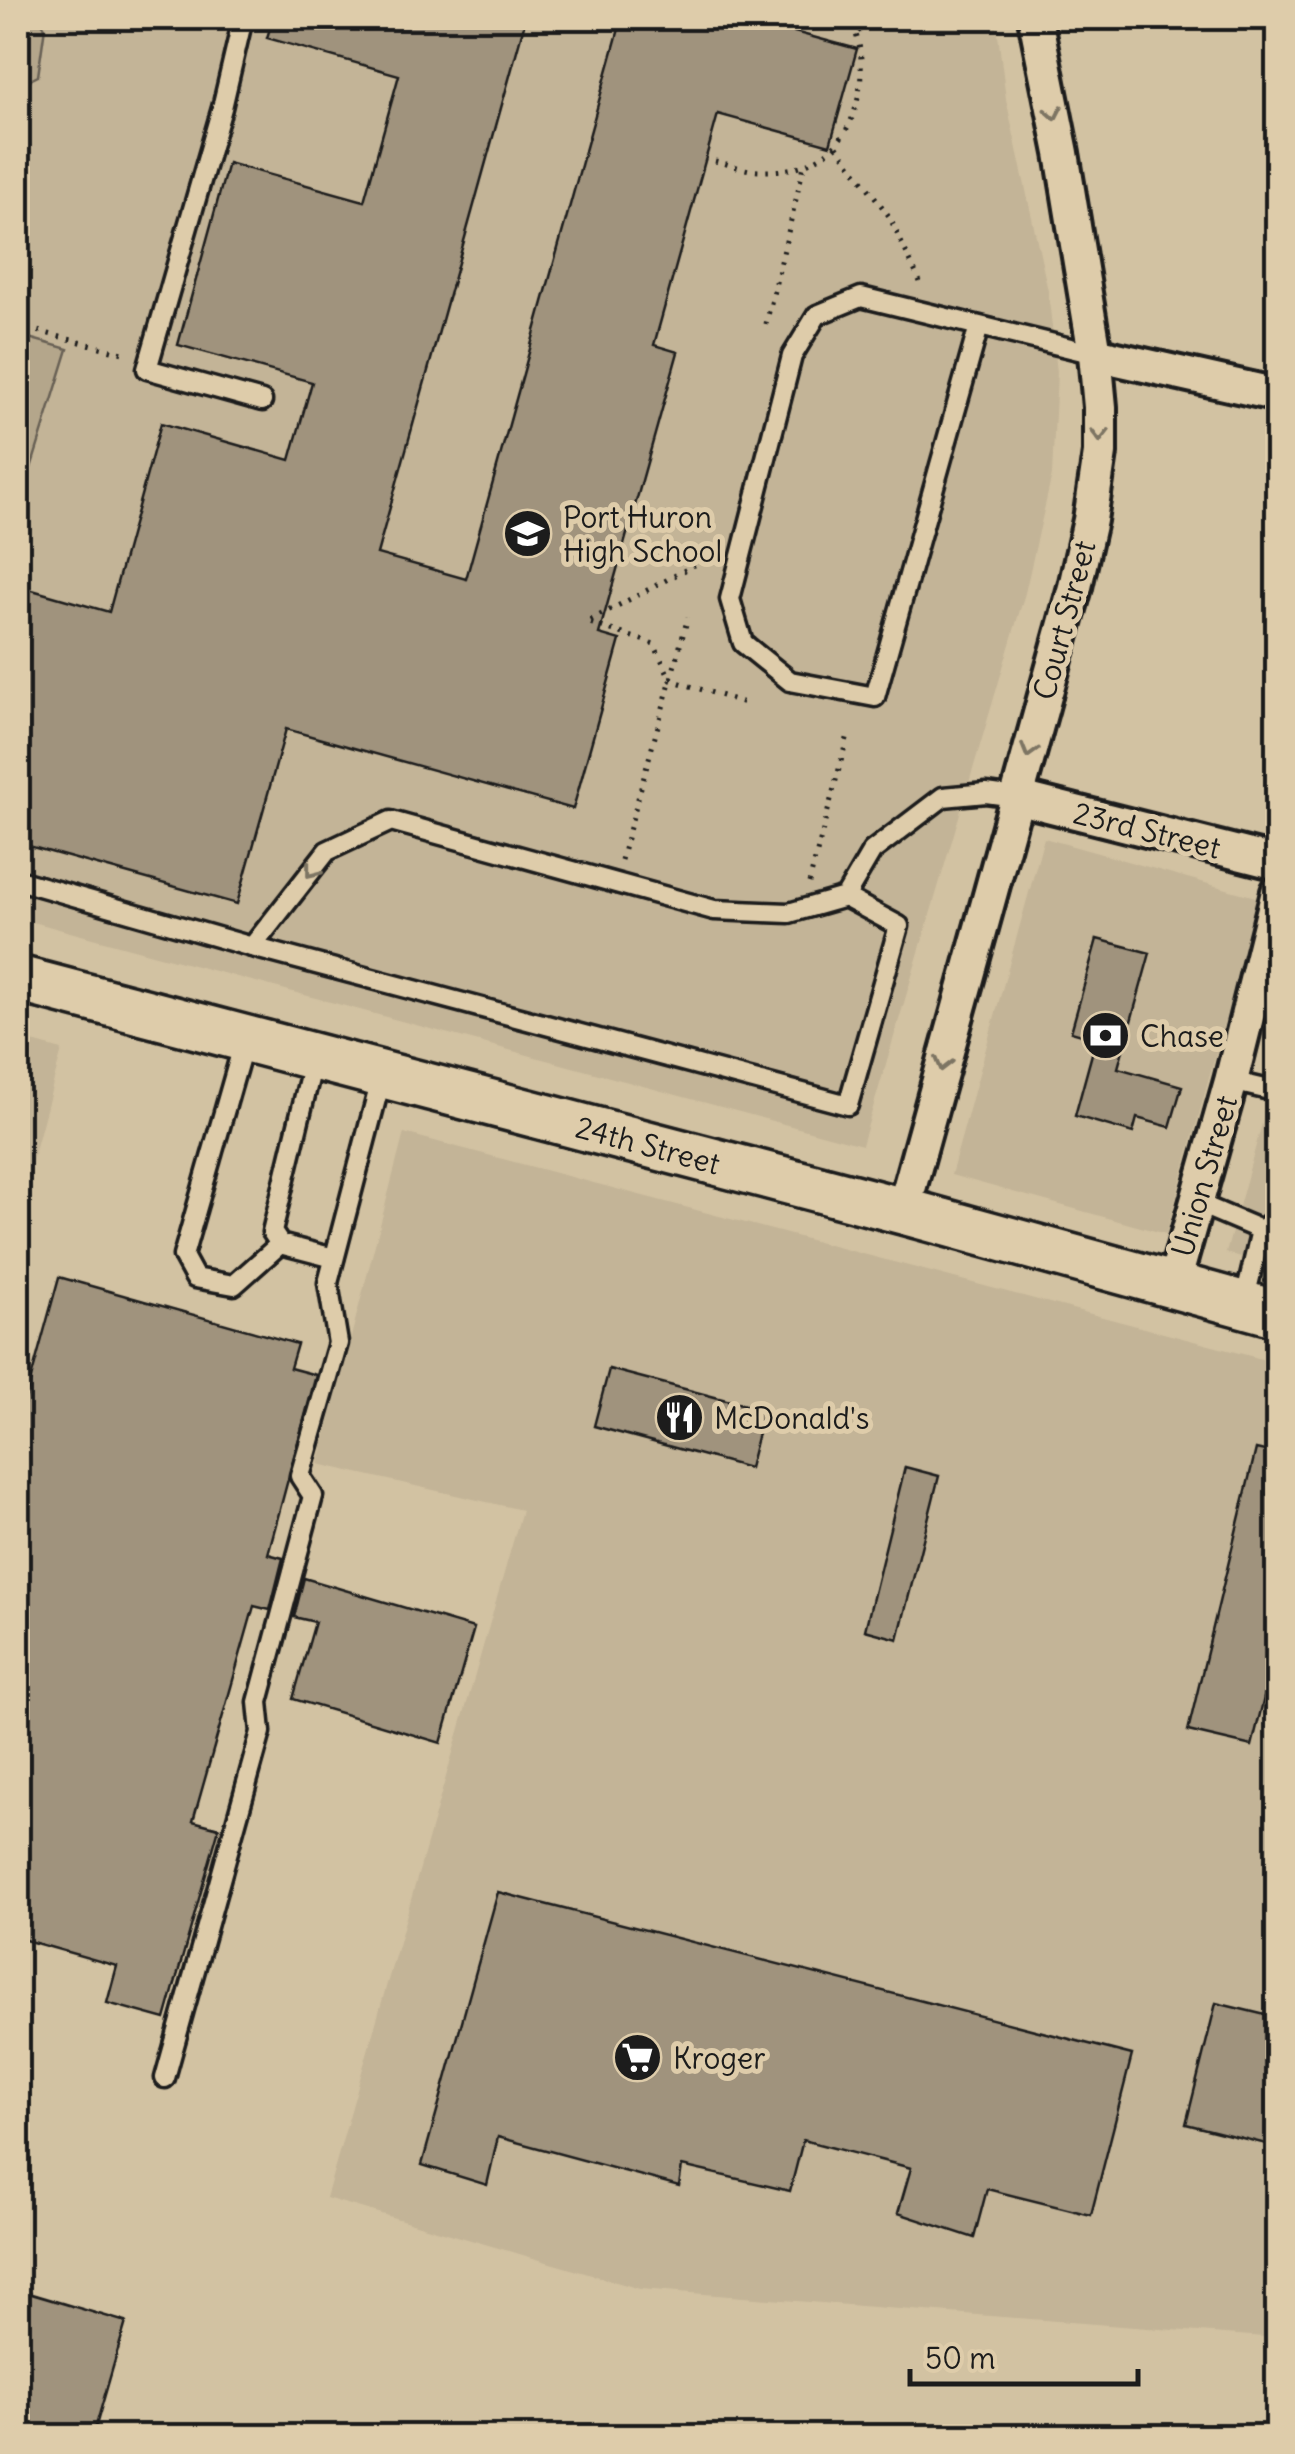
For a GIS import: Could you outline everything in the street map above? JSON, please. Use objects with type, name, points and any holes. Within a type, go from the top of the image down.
[{"type":"street","name":"Court Street","points":[[903,1211],[1090,520],[1100,453],[1095,354],[1036,18]]},
{"type":"street","points":[[1095,354],[1278,395]]},
{"type":"street","name":"23rd Street","points":[[1016,797],[1278,864]]},
{"type":"street","name":"Union Street","points":[[1173,1286],[1278,892]]},
{"type":"street","name":"24th Street","points":[[18,979],[903,1211],[1260,1309]]},
{"type":"lane","points":[[243,18],[222,108],[147,369],[262,401]]},
{"type":"lane","points":[[979,326],[875,698],[790,681],[743,642],[730,599],[792,356],[817,315],[861,297],[1095,354]]},
{"type":"lane","points":[[845,898],[872,851],[943,797],[986,793],[1016,797]]},
{"type":"lane","points":[[18,880],[252,946],[848,1105],[898,926],[845,898],[789,913],[714,910],[392,821],[327,851],[252,946]]},
{"type":"lane","points":[[245,1039],[183,1256],[195,1278],[234,1286],[280,1244]]},
{"type":"lane","points":[[314,1058],[272,1232],[280,1244],[334,1258]]},
{"type":"lane","points":[[165,2078],[261,1732],[258,1702],[313,1496],[300,1476],[338,1343],[328,1283],[382,1076]]},
{"type":"lane","points":[[1231,1080],[1278,1092]]},
{"type":"lane","points":[[1197,1203],[1261,1230]]},
{"type":"lane","points":[[1261,1230],[1278,1217]]},
{"type":"lane","points":[[1260,1309],[1261,1230]]},
{"type":"path","points":[[714,161],[759,171],[804,165],[836,146],[857,112],[862,69],[858,32],[847,18]]},
{"type":"path","points":[[858,32],[873,18]]},
{"type":"path","points":[[836,146],[889,216],[922,286]]},
{"type":"path","points":[[766,324],[804,165]]},
{"type":"path","points":[[18,326],[149,360]]},
{"type":"path","points":[[704,560],[587,622],[654,644],[671,680],[748,704]]},
{"type":"path","points":[[620,861],[688,617]]},
{"type":"path","points":[[808,888],[849,730]]},
{"type":"shaded area","name":"Port Huron High School","points":[[18,18],[996,18],[1006,99],[1048,291],[1057,372],[1052,475],[1025,593],[862,1145],[18,918]]},
{"type":"shaded area","points":[[18,18],[38,18],[45,27],[38,76],[18,86]]},
{"type":"shaded area","points":[[18,335],[68,349],[18,510]]},
{"type":"shaded area","points":[[1044,838],[1259,898],[1166,1234],[951,1175]]},
{"type":"shaded area","points":[[18,1038],[62,1050],[18,1214]]},
{"type":"shaded area","points":[[1277,1070],[1277,1266],[1226,1253]]},
{"type":"shaded area","points":[[404,1133],[1277,1363],[1277,2338],[640,2289],[326,2198],[522,1510],[318,1464]]},
{"type":"building","points":[[273,18],[526,18],[377,554],[466,579],[622,18],[743,18],[857,49],[830,145],[718,114],[654,345],[678,352],[599,634],[620,640],[573,809],[286,729],[237,904],[18,843],[18,586],[109,612],[161,423],[290,460],[312,382],[178,345],[228,163],[364,201],[399,75],[267,38]]},
{"type":"building","name":"Chase","points":[[1097,939],[1150,953],[1118,1068],[1182,1086],[1170,1127],[1137,1118],[1133,1133],[1075,1116],[1096,1039],[1071,1032]]},
{"type":"building","points":[[59,1277],[297,1344],[290,1368],[316,1375],[268,1554],[283,1558],[270,1610],[254,1606],[193,1821],[219,1828],[165,2019],[107,2003],[117,1966],[18,1938],[18,1426]]},
{"type":"building","name":"McDonald's","points":[[609,1369],[764,1410],[749,1468],[594,1426]]},
{"type":"building","points":[[1256,1449],[1278,1454],[1278,1641],[1252,1746],[1188,1731]]},
{"type":"building","points":[[905,1467],[939,1476],[898,1639],[865,1630]]},
{"type":"building","points":[[304,1578],[474,1628],[441,1743],[293,1699],[315,1622],[294,1617]]},
{"type":"building","name":"Kroger","points":[[498,1892],[1132,2055],[1091,2215],[987,2189],[974,2238],[898,2213],[911,2168],[803,2140],[790,2191],[682,2166],[679,2186],[498,2137],[487,2185],[422,2165]]},
{"type":"building","points":[[1216,2003],[1278,2018],[1278,2147],[1186,2124]]},
{"type":"building","points":[[18,2290],[126,2322],[93,2436],[18,2436]]},
{"type":"place","name":"Port Huron High School","points":[[528,534]]},
{"type":"place","name":"Chase","points":[[1105,1036]]},
{"type":"place","name":"McDonald's","points":[[679,1418]]},
{"type":"place","name":"Kroger","points":[[638,2058]]}]
